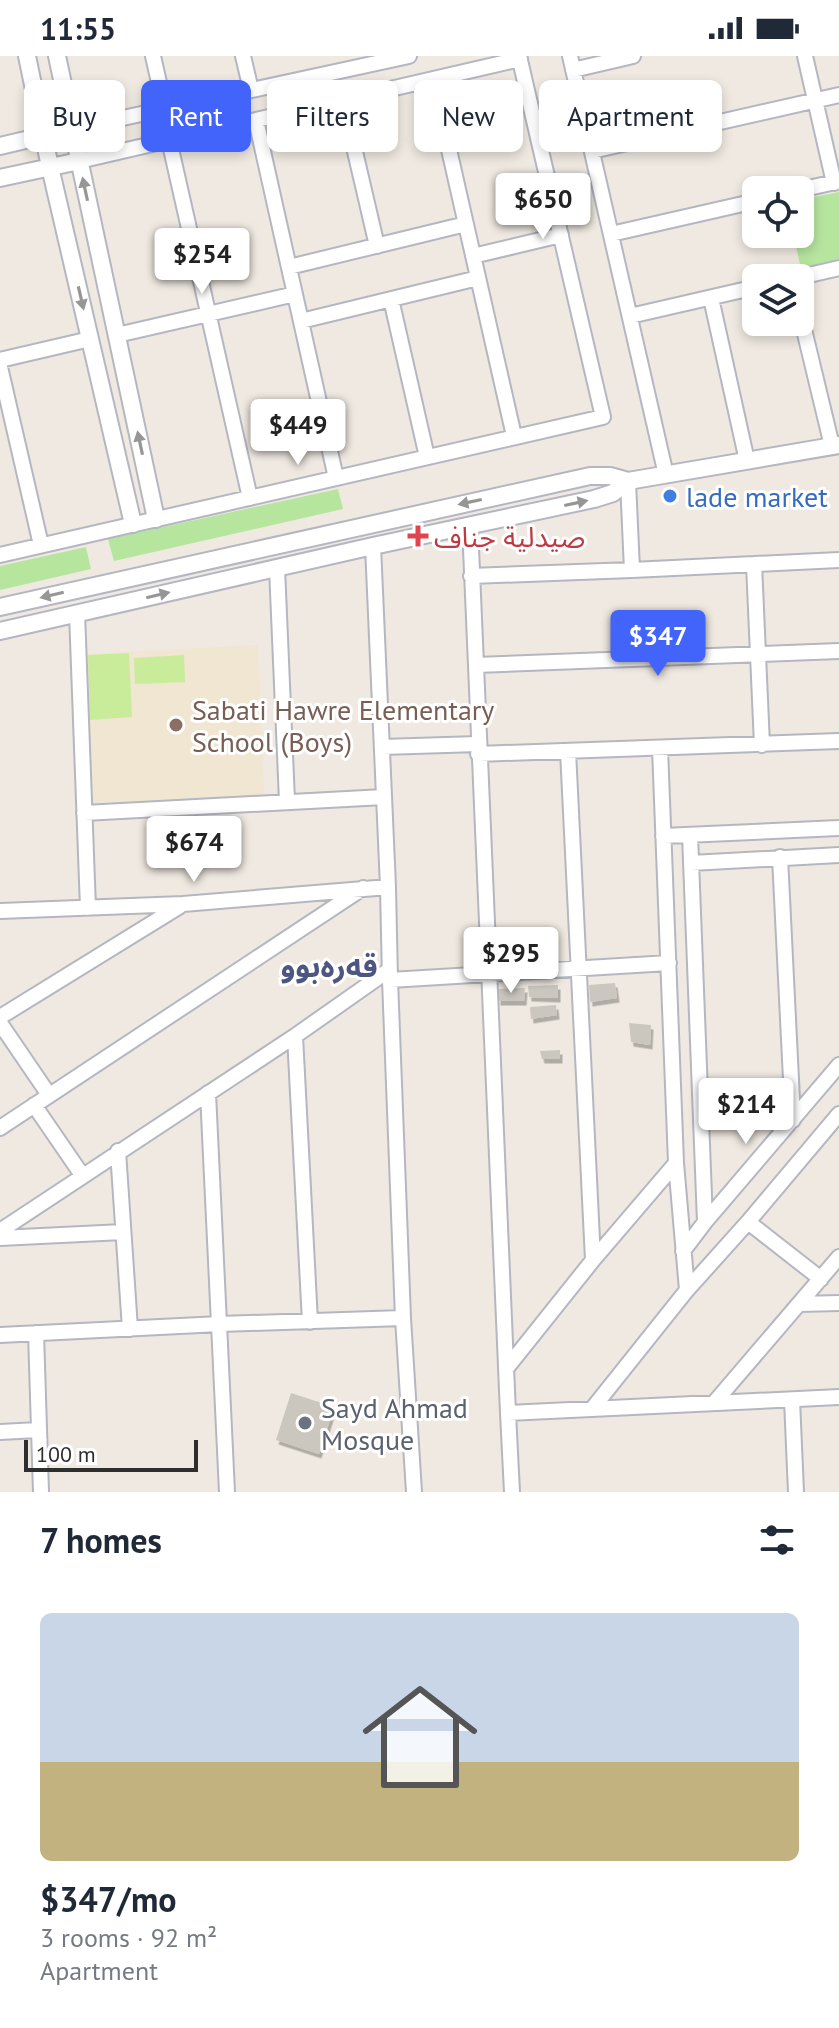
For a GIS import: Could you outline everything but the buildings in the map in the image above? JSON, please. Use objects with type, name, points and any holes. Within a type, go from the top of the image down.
[{"type":"street","points":[[27,56],[32,80]]},
{"type":"street","points":[[57,56],[62,80]]},
{"type":"street","points":[[153,56],[158,80]]},
{"type":"street","points":[[243,56],[249,80]]},
{"type":"street","points":[[335,56],[338,71]]},
{"type":"street","points":[[251,90],[409,56]]},
{"type":"street","points":[[572,63],[633,56]]},
{"type":"street","points":[[805,56],[836,182],[814,187]]},
{"type":"street","points":[[0,555],[603,417],[519,58],[398,87]]},
{"type":"street","points":[[433,79],[514,436]]},
{"type":"street","points":[[722,122],[839,95]]},
{"type":"street","points":[[251,121],[267,117]]},
{"type":"street","points":[[256,120],[336,478]]},
{"type":"street","points":[[0,146],[24,141]]},
{"type":"street","points":[[0,178],[141,147]]},
{"type":"street","points":[[47,152],[133,524]]},
{"type":"street","points":[[77,152],[156,519]]},
{"type":"street","points":[[172,152],[250,498]]},
{"type":"street","points":[[355,152],[377,246]]},
{"type":"street","points":[[592,152],[666,475]]},
{"type":"street","points":[[611,234],[742,204]]},
{"type":"street","points":[[289,267],[466,224]]},
{"type":"street","points":[[473,256],[561,235]]},
{"type":"street","points":[[814,274],[839,268]]},
{"type":"street","points":[[301,321],[478,278]]},
{"type":"street","points":[[630,316],[742,290]]},
{"type":"street","points":[[117,335],[295,294]]},
{"type":"street","points":[[711,298],[747,461]]},
{"type":"street","points":[[391,299],[427,457]]},
{"type":"street","points":[[0,607],[590,476],[610,476],[628,481],[836,445],[806,336]]},
{"type":"street","points":[[0,360],[90,339]]},
{"type":"street","points":[[0,367],[41,545]]},
{"type":"street","points":[[0,631],[594,499],[613,493],[628,481]]},
{"type":"street","points":[[628,481],[632,570]]},
{"type":"street","points":[[470,525],[512,1492]]},
{"type":"street","points":[[373,546],[403,1318],[414,1492]]},
{"type":"street","points":[[471,576],[839,560]]},
{"type":"street","points":[[754,564],[762,745]]},
{"type":"street","points":[[277,568],[287,801]]},
{"type":"street","points":[[111,581],[117,604]]},
{"type":"street","points":[[77,613],[88,908]]},
{"type":"street","points":[[476,665],[839,651]]},
{"type":"street","points":[[382,747],[568,751],[839,741]]},
{"type":"street","points":[[660,748],[676,1163],[687,1290]]},
{"type":"street","points":[[568,751],[593,1260]]},
{"type":"street","points":[[84,813],[384,797]]},
{"type":"street","points":[[663,836],[839,828]]},
{"type":"street","points":[[690,835],[705,1222]]},
{"type":"street","points":[[691,863],[839,855]]},
{"type":"street","points":[[780,857],[793,1120]]},
{"type":"street","points":[[0,911],[183,904],[388,887]]},
{"type":"street","points":[[0,1128],[363,888]]},
{"type":"street","points":[[49,1095],[0,1020],[183,904]]},
{"type":"street","points":[[0,1231],[389,975],[489,974],[669,963]]},
{"type":"street","points":[[295,1036],[310,1322]]},
{"type":"street","points":[[683,1251],[839,1065]]},
{"type":"street","points":[[208,1093],[227,1492]]},
{"type":"street","points":[[34,1105],[82,1175]]},
{"type":"street","points":[[592,1409],[687,1290],[839,1114]]},
{"type":"street","points":[[118,1151],[130,1329]]},
{"type":"street","points":[[506,1369],[676,1163]]},
{"type":"street","points":[[748,1222],[821,1279]]},
{"type":"street","points":[[0,1238],[123,1232]]},
{"type":"street","points":[[714,1403],[839,1257]]},
{"type":"street","points":[[799,1304],[839,1303]]},
{"type":"street","points":[[0,1335],[403,1318]]},
{"type":"street","points":[[36,1333],[41,1492]]},
{"type":"street","points":[[508,1413],[839,1397]]},
{"type":"street","points":[[792,1400],[796,1492]]},
{"type":"street","points":[[0,1432],[38,1430]]},
{"type":"shaded area","name":"Sabati Hawre Elementary School (Boys)","points":[[258,645],[264,796],[93,803],[86,654]]},
{"type":"green space","points":[[839,192],[839,259],[814,265],[800,264],[796,248],[814,248],[814,197]]},
{"type":"green space","points":[[338,489],[343,509],[114,561],[108,539]]},
{"type":"green space","points":[[86,547],[91,569],[0,590],[0,566]]},
{"type":"green space","points":[[129,653],[132,717],[90,720],[88,655]]},
{"type":"green space","points":[[184,655],[185,682],[135,684],[134,658]]},
{"type":"place","name":"lade market","points":[[670,496]]},
{"type":"place","name":"صيدلية جناف","points":[[418,536]]},
{"type":"place","name":"Sabati Hawre Elementary School (Boys)","points":[[176,725]]},
{"type":"place","name":"Sayd Ahmad Mosque","points":[[305,1423]]},
{"type":"district","name":"قەرەبوو","points":[[329,965]]}]
